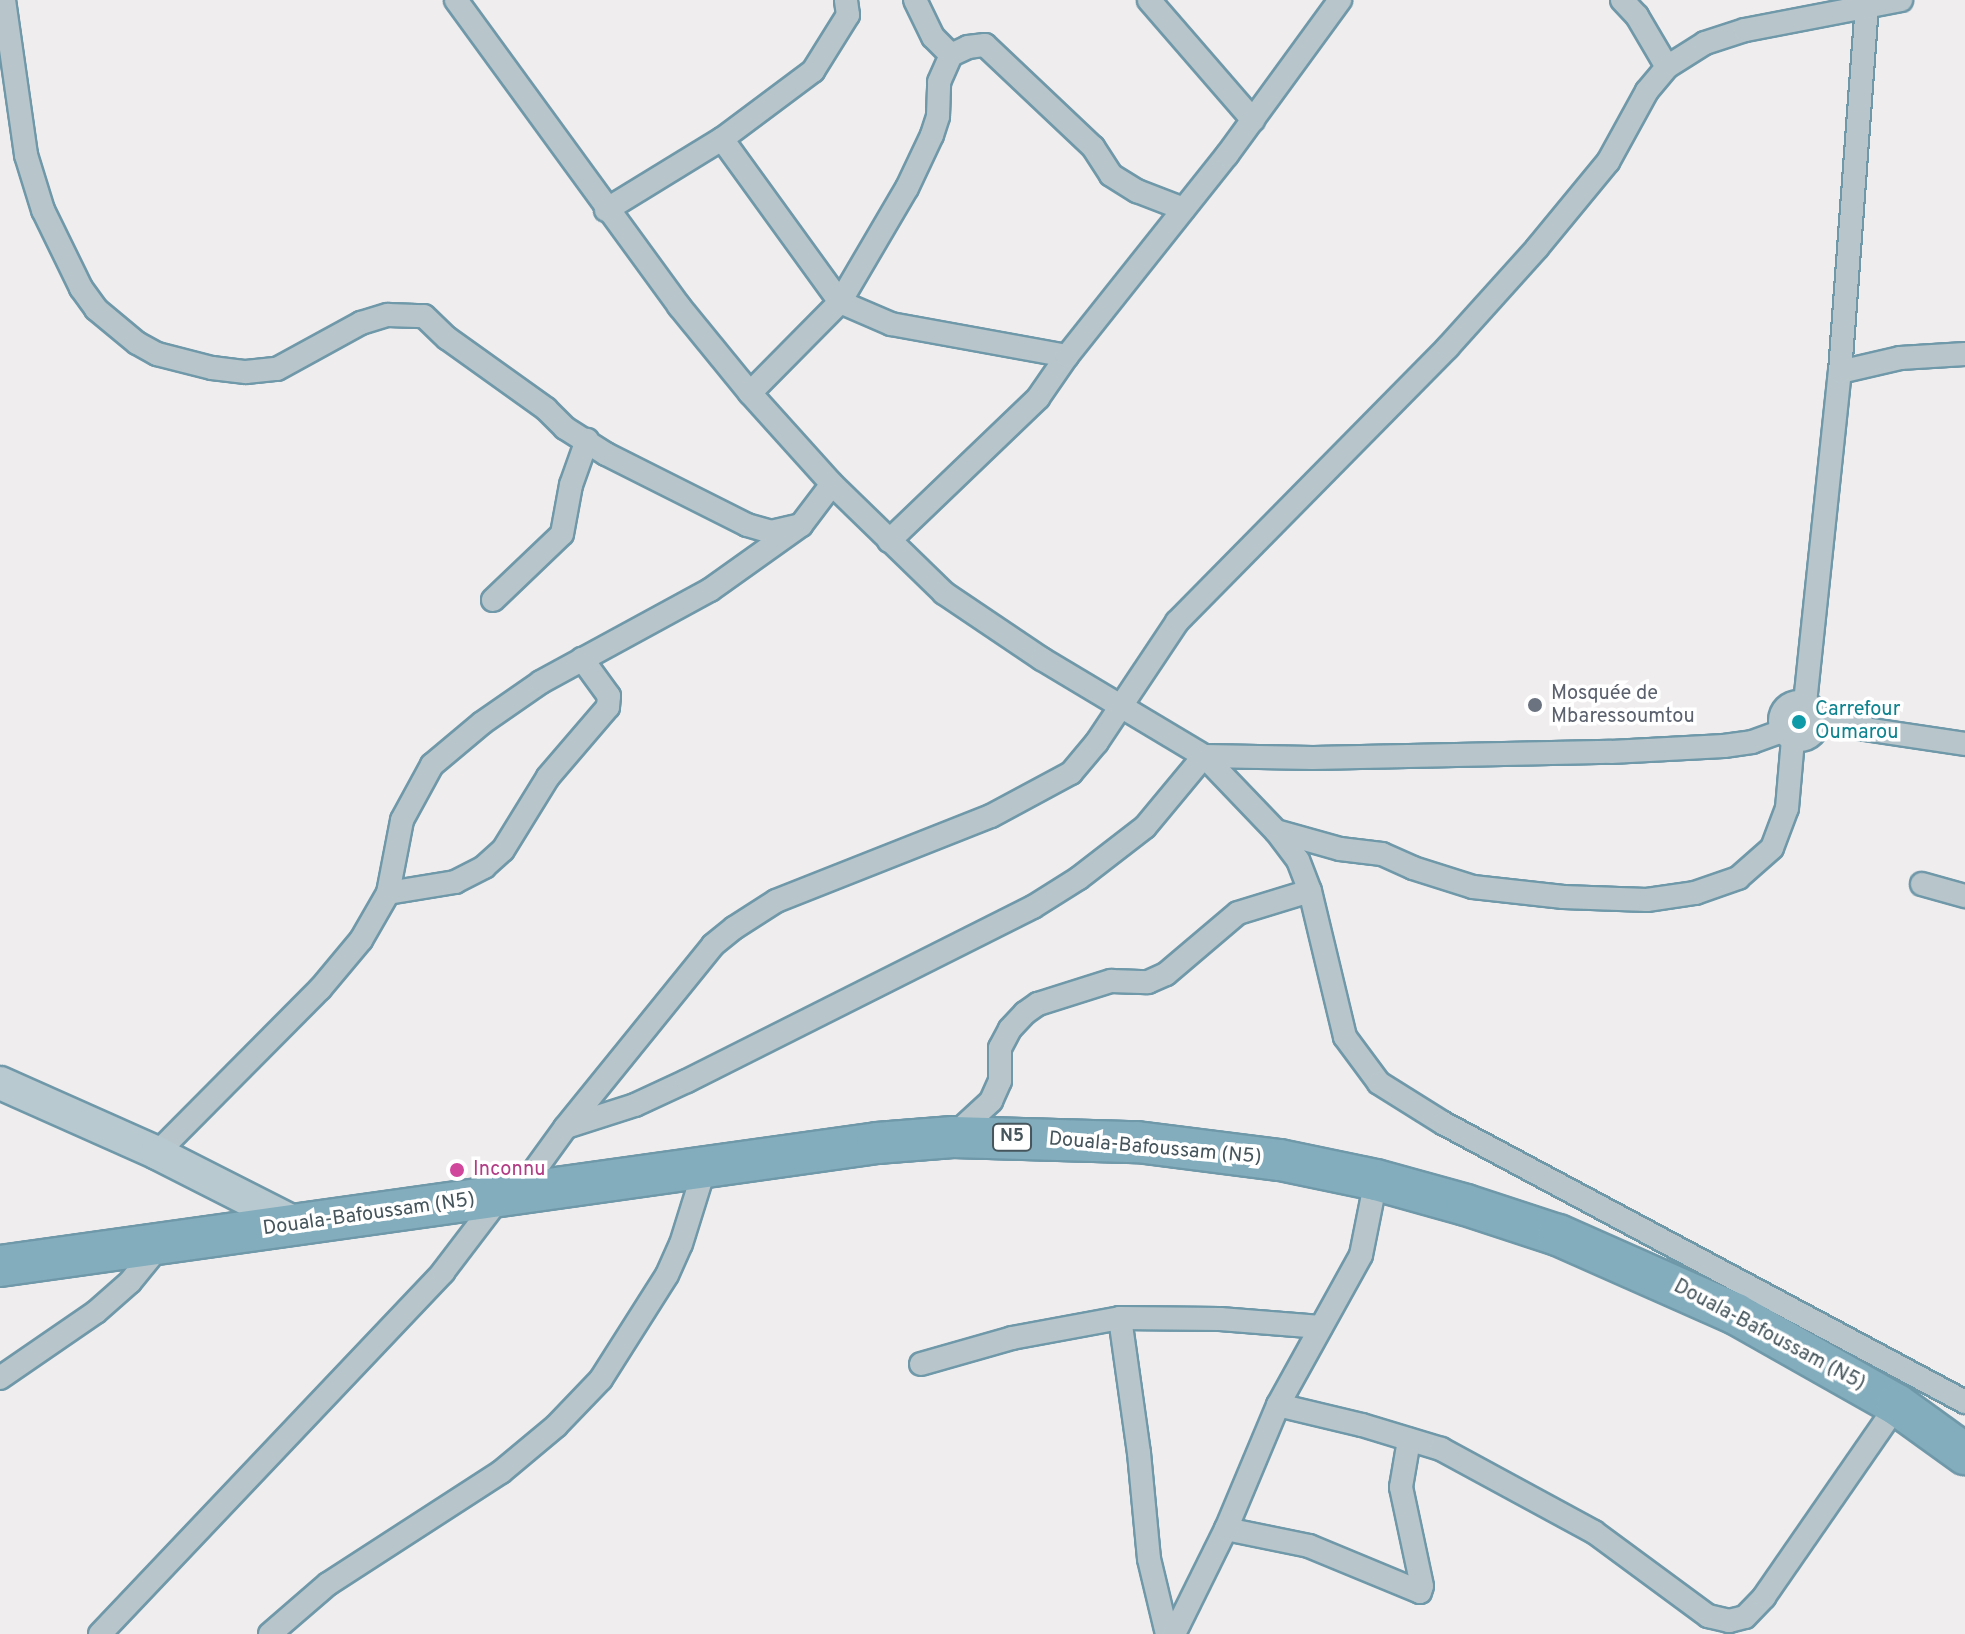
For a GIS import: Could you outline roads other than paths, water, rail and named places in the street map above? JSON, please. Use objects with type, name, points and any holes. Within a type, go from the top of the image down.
[{"type":"highway","name":"Douala-Bafoussam (N5)","points":[[0,1266],[862,1144],[953,1137],[1137,1142],[1280,1160],[1376,1180],[1558,1235],[1736,1314],[1897,1405],[1965,1454]]},
{"type":"street","points":[[4,0],[26,155],[43,210],[81,288],[96,309],[121,331],[157,354],[212,368],[246,372],[277,369],[361,323],[388,315],[424,316],[447,338],[546,409],[565,428],[606,454],[747,525],[771,532],[801,525]]},
{"type":"street","points":[[456,0],[606,210],[750,393],[832,484],[944,593],[1042,659],[1204,756],[1276,831],[1298,860],[1310,891],[1345,1037],[1379,1083],[1443,1123],[1965,1402]]},
{"type":"street","points":[[606,210],[722,139],[813,71],[848,15],[846,0]]},
{"type":"street","points":[[915,0],[933,37],[951,55]]},
{"type":"street","points":[[1149,0],[1253,120]]},
{"type":"street","points":[[1622,0],[1637,16],[1667,67]]},
{"type":"street","points":[[100,1634],[443,1272],[713,945],[776,901],[991,816],[1071,773],[1122,706],[1177,622],[1448,347],[1537,248],[1608,162],[1647,91],[1667,67],[1705,43],[1745,30],[1867,3],[1901,0]]},
{"type":"street","points":[[1805,703],[1840,372],[1867,3]]},
{"type":"street","points":[[889,541],[991,447],[1038,398],[1067,356],[1253,120],[1329,5]]},
{"type":"street","points":[[750,393],[840,302],[907,188],[932,135],[939,82],[951,55],[968,47],[985,45],[1093,147],[1111,175],[1137,191],[1184,209]]},
{"type":"street","points":[[722,139],[840,302],[891,324],[1067,356]]},
{"type":"street","points":[[1840,372],[1900,358],[1965,354]]},
{"type":"street","points":[[493,600],[562,534],[571,485],[587,440]]},
{"type":"street","points":[[157,1153],[320,989],[361,940],[388,893],[402,820],[432,765],[482,723],[582,659],[710,590],[801,525],[832,484]]},
{"type":"street","points":[[388,893],[455,882],[484,867],[503,850],[548,777],[608,707],[609,696],[582,659]]},
{"type":"street","points":[[1204,756],[1313,758],[1626,751],[1752,742],[1788,735],[1809,737],[1818,722],[1815,710],[1805,703],[1792,703],[1783,712],[1788,735],[1787,808],[1772,848],[1738,878],[1695,893],[1647,900],[1563,897],[1473,887],[1413,868],[1382,854],[1340,849],[1276,831]]},
{"type":"street","points":[[1818,722],[1965,744]]},
{"type":"street","points":[[565,1128],[635,1105],[674,1087],[1033,907],[1079,878],[1145,827],[1204,756]]},
{"type":"street","points":[[1922,884],[1965,896]]},
{"type":"street","points":[[953,1137],[991,1101],[1000,1081],[1000,1048],[1010,1029],[1038,1004],[1111,981],[1148,982],[1166,974],[1238,913],[1310,891]]},
{"type":"street","points":[[0,1083],[157,1153],[299,1225]]},
{"type":"street","points":[[270,1634],[328,1584],[501,1472],[556,1426],[601,1379],[667,1275],[681,1244],[705,1167]]},
{"type":"street","points":[[1174,1634],[1226,1529],[1278,1405],[1361,1255],[1376,1180]]},
{"type":"street","points":[[0,1378],[96,1312],[130,1282],[162,1244]]},
{"type":"street","points":[[921,1364],[1012,1338],[1120,1318],[1220,1319],[1321,1327]]},
{"type":"street","points":[[1120,1318],[1139,1453],[1149,1559],[1167,1634]]},
{"type":"street","points":[[1278,1405],[1409,1440],[1471,1464],[1594,1532],[1708,1616],[1749,1626],[1764,1597],[1897,1405]]},
{"type":"street","points":[[1226,1529],[1309,1546],[1420,1592],[1422,1586],[1401,1487],[1409,1440]]},
{"type":"place","name":"Mosquée de Mbaressoumtou","points":[[1535,705]]},
{"type":"place","name":"Carrefour Oumarou","points":[[1799,722]]},
{"type":"place","name":"Inconnu","points":[[457,1170]]}]
